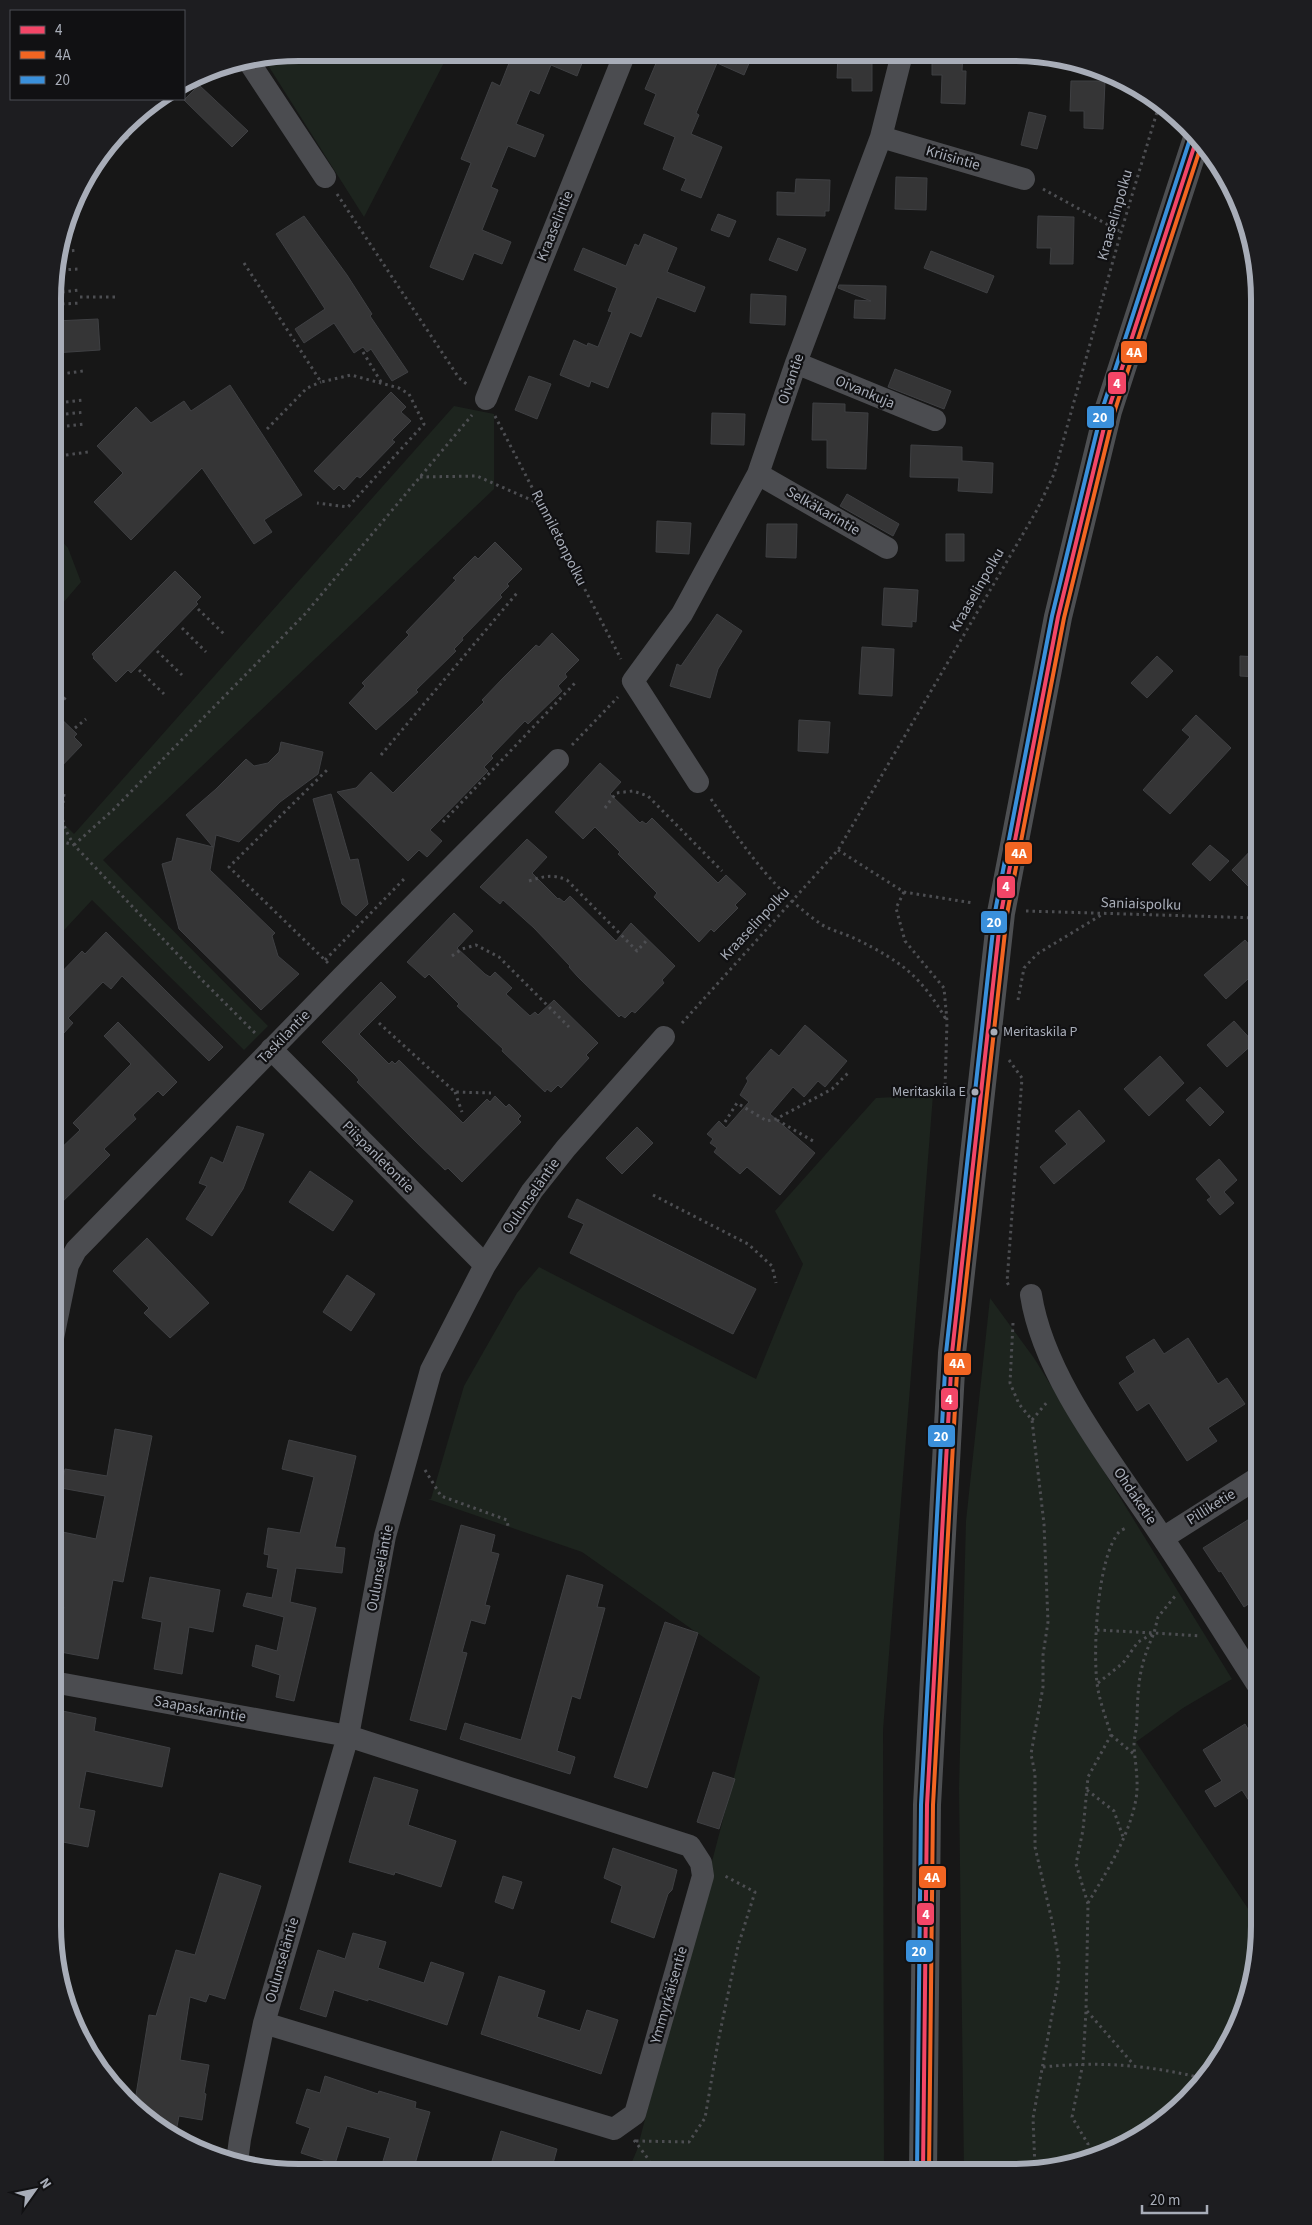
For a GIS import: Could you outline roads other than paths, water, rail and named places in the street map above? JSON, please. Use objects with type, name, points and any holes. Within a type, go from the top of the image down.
[{"type":"main road","points":[[923,2164],[927,1805],[951,1362],[1001,913],[1058,617],[1105,420],[1195,145]]},
{"type":"street","name":"Kraaselintie","points":[[486,399],[622,61]]},
{"type":"street","name":"Oivantie","points":[[698,782],[633,681],[682,614],[758,474],[796,363],[881,137],[900,61]]},
{"type":"street","points":[[252,66],[326,177]]},
{"type":"street","name":"Kriisintie","points":[[881,137],[1024,178]]},
{"type":"street","name":"Oivankuja","points":[[796,363],[934,420]]},
{"type":"street","name":"Selkäkarintie","points":[[758,474],[887,548]]},
{"type":"street","name":"Taskilantie","points":[[61,1299],[68,1265],[76,1250],[342,977],[558,760]]},
{"type":"street","name":"Oulunseläntie","points":[[238,2156],[264,2023],[348,1736],[385,1536],[431,1370],[485,1266],[532,1191],[566,1148],[672,1033]]},
{"type":"street","name":"Piispanletontie","points":[[272,1049],[485,1266]]},
{"type":"street","name":"Ohdaketie","points":[[1021,1293],[1034,1313],[1044,1342],[1075,1408],[1158,1530],[1251,1675]]},
{"type":"street","name":"Pilliketie","points":[[1158,1530],[1251,1481]]},
{"type":"street","name":"Saapaskarintie","points":[[61,1683],[348,1736]]},
{"type":"street","name":"Ymmyrkäisentie","points":[[264,2023],[614,2129],[628,2132],[634,2114],[703,1876],[701,1863],[690,1846],[348,1736]]},
{"type":"place","name":"Meritaskila P","points":[[994,1032]]},
{"type":"place","name":"Meritaskila E","points":[[975,1092]]}]
